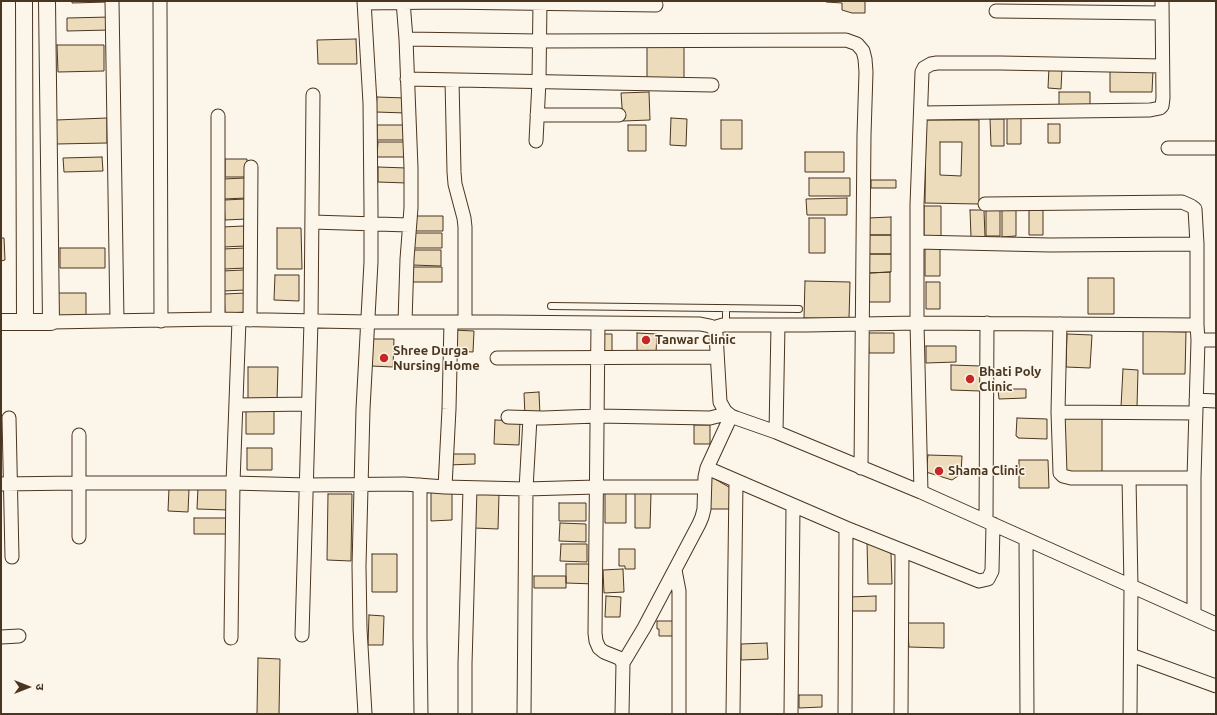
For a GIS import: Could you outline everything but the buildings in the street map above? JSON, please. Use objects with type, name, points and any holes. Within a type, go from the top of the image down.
[{"type":"street","points":[[24,1],[26,322]]},
{"type":"street","points":[[48,1],[51,322]]},
{"type":"street","points":[[112,1],[117,321]]},
{"type":"street","points":[[160,1],[161,321]]},
{"type":"street","points":[[365,714],[360,630],[359,566],[363,409],[368,322],[371,224],[370,103],[364,2],[540,2],[656,5]]},
{"type":"street","points":[[403,2],[406,39],[411,168],[411,208],[405,322]]},
{"type":"street","points":[[536,141],[536,115],[539,81],[540,2]]},
{"type":"street","points":[[921,113],[1156,110],[1162,106],[1162,7],[996,11]]},
{"type":"street","points":[[406,39],[539,41],[846,40],[857,44],[863,51],[865,60],[862,468]]},
{"type":"street","points":[[921,492],[917,323],[917,205],[922,72],[924,68],[930,64],[1000,62],[1162,66]]},
{"type":"street","points":[[407,79],[712,85]]},
{"type":"street","points":[[452,80],[454,172],[465,227],[465,322]]},
{"type":"street","points":[[302,635],[311,321],[313,95]]},
{"type":"street","points":[[536,115],[619,115]]},
{"type":"street","points":[[218,116],[218,319]]},
{"type":"street","points":[[1168,148],[1216,148]]},
{"type":"street","points":[[231,638],[233,483],[237,405],[245,320],[251,166]]},
{"type":"street","points":[[985,204],[1186,203],[1195,209],[1198,340],[1194,478],[1194,614]]},
{"type":"street","points":[[312,222],[409,225]]},
{"type":"street","points":[[917,242],[1050,245],[1196,244]]},
{"type":"street","points":[[1,322],[161,321],[218,319],[368,322],[700,324],[710,326],[716,334],[716,357],[720,402],[728,413],[921,492],[1216,624]]},
{"type":"street","points":[[445,487],[451,322]]},
{"type":"street","points":[[598,323],[595,633],[599,648],[604,652],[619,658],[623,663]]},
{"type":"street","points":[[713,328],[719,325],[917,323],[1197,325]]},
{"type":"street","points":[[707,468],[793,506],[975,580],[984,581],[988,579],[992,571],[987,323]]},
{"type":"street","points":[[1060,324],[1058,412],[1060,473],[1063,476],[1071,478],[1194,478]]},
{"type":"street","points":[[776,432],[778,325]]},
{"type":"street","points":[[1198,340],[1216,340]]},
{"type":"street","points":[[497,358],[716,357]]},
{"type":"street","points":[[1058,412],[1196,407],[1216,401]]},
{"type":"street","points":[[237,405],[308,404]]},
{"type":"street","points":[[508,417],[530,418],[597,416],[710,418],[728,413]]},
{"type":"street","points":[[622,714],[623,663],[641,634],[702,517],[707,468],[728,413]]},
{"type":"street","points":[[9,418],[6,484],[12,556]]},
{"type":"street","points":[[524,714],[526,489],[530,418]]},
{"type":"street","points":[[79,435],[79,537]]},
{"type":"street","points":[[1129,478],[1131,587],[1130,714]]},
{"type":"street","points":[[734,714],[736,482]]},
{"type":"street","points":[[6,484],[233,483],[306,485],[420,485],[526,489],[596,487],[704,488]]},
{"type":"street","points":[[420,485],[421,714]]},
{"type":"street","points":[[465,714],[470,488]]},
{"type":"street","points":[[792,714],[793,506]]},
{"type":"street","points":[[845,714],[846,528]]},
{"type":"street","points":[[1026,540],[1027,714]]},
{"type":"street","points":[[901,714],[902,551]]},
{"type":"street","points":[[675,570],[679,591],[679,714]]},
{"type":"street","points":[[1,637],[19,636]]},
{"type":"street","points":[[1131,655],[1216,686]]},
{"type":"lane","points":[[551,306],[799,308]]},
{"type":"lane","points":[[726,308],[726,325]]},
{"type":"place","name":"Tanwar Clinic","points":[[646,340]]},
{"type":"place","name":"Shree Durga Nursing Home","points":[[384,358]]},
{"type":"place","name":"Bhati Poly Clinic","points":[[970,379]]},
{"type":"place","name":"Shama Clinic","points":[[939,471]]}]
